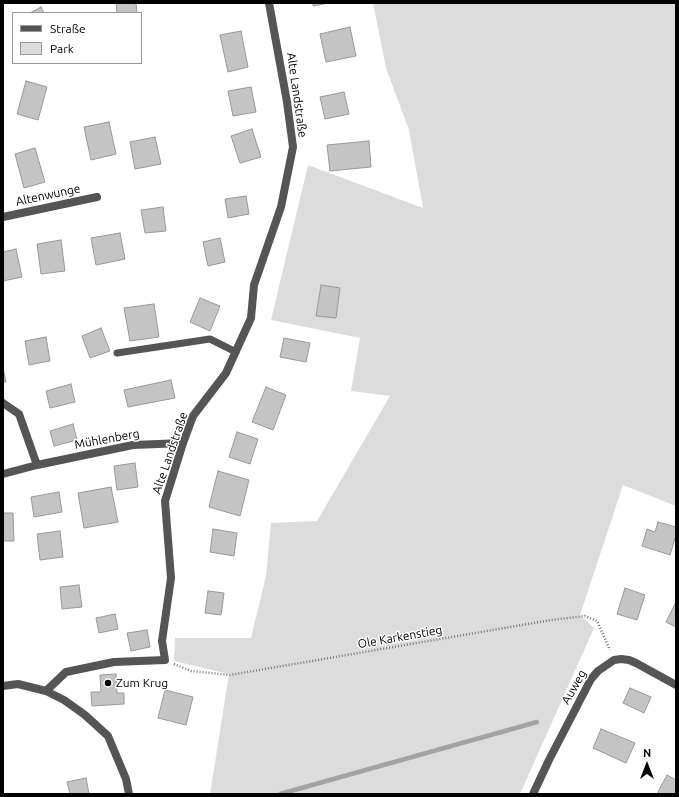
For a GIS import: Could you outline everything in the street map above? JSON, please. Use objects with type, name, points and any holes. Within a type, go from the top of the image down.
[{"type":"street","name":"Alte Landstraße","points":[[165,660],[162,641],[171,578],[165,501],[193,416],[226,373],[251,318],[254,285],[281,207],[292,147],[287,102],[269,3]]},
{"type":"street","name":"Altenwunge","points":[[3,217],[97,197]]},
{"type":"street","points":[[3,403],[19,414],[37,465]]},
{"type":"street","name":"Mühlenberg","points":[[3,474],[37,465],[133,445],[183,443]]},
{"type":"street","points":[[614,660],[621,659],[636,663],[676,685]]},
{"type":"street","points":[[46,691],[66,672],[114,662],[165,660]]},
{"type":"street","name":"Auweg","points":[[533,794],[548,760],[591,679],[598,671],[614,660]]},
{"type":"street","points":[[3,686],[18,684],[46,691],[64,700],[85,715],[108,736],[126,779],[129,794]]},
{"type":"lane","points":[[117,353],[210,339],[236,352]]},
{"type":"path","name":"Ole Karkenstieg","points":[[165,660],[190,671],[230,675],[544,621],[585,616],[597,621],[614,660]]},
{"type":"green space","points":[[373,3],[676,3],[676,506],[623,485],[580,615],[594,628],[520,794],[210,794],[229,674],[174,661],[175,638],[251,638],[266,576],[271,523],[317,521],[390,396],[351,391],[360,338],[271,320],[308,165],[423,208],[409,130],[386,68]]},
{"type":"building","points":[[116,3],[136,3],[137,12],[117,12]]},
{"type":"building","points":[[313,3],[328,3],[313,6]]},
{"type":"building","points":[[41,7],[44,12],[32,12]]},
{"type":"building","points":[[350,27],[356,56],[326,62],[320,34]]},
{"type":"building","points":[[241,31],[248,67],[228,72],[220,35]]},
{"type":"building","points":[[26,81],[47,87],[38,120],[17,114]]},
{"type":"building","points":[[251,87],[256,112],[233,116],[228,91]]},
{"type":"building","points":[[344,92],[349,114],[325,119],[320,97]]},
{"type":"building","points":[[109,122],[116,154],[91,160],[84,127]]},
{"type":"building","points":[[252,129],[261,157],[240,163],[231,136]]},
{"type":"building","points":[[155,137],[161,164],[135,169],[130,142]]},
{"type":"building","points":[[369,141],[371,167],[330,171],[327,145]]},
{"type":"building","points":[[35,148],[45,182],[24,188],[15,154]]},
{"type":"building","points":[[246,196],[249,214],[228,218],[225,199]]},
{"type":"building","points":[[163,207],[166,231],[145,233],[141,210]]},
{"type":"building","points":[[120,233],[125,259],[96,265],[91,238]]},
{"type":"building","points":[[220,238],[225,262],[208,266],[203,242]]},
{"type":"building","points":[[61,240],[65,271],[41,274],[37,244]]},
{"type":"building","points":[[16,249],[22,277],[3,281],[3,252]]},
{"type":"building","points":[[321,285],[340,288],[336,318],[316,316]]},
{"type":"building","points":[[200,298],[220,306],[210,331],[190,322]]},
{"type":"building","points":[[154,304],[159,337],[130,341],[124,308]]},
{"type":"building","points":[[101,328],[110,351],[90,358],[82,336]]},
{"type":"building","points":[[46,337],[50,361],[29,365],[25,341]]},
{"type":"building","points":[[284,338],[310,343],[306,362],[280,357]]},
{"type":"building","points":[[3,368],[6,382],[3,382]]},
{"type":"building","points":[[171,380],[175,398],[128,407],[124,390]]},
{"type":"building","points":[[71,384],[75,402],[50,408],[46,391]]},
{"type":"building","points":[[266,387],[286,395],[273,430],[252,422]]},
{"type":"building","points":[[73,424],[77,440],[54,446],[50,431]]},
{"type":"building","points":[[237,432],[258,439],[250,464],[229,457]]},
{"type":"building","points":[[135,463],[138,487],[117,490],[114,466]]},
{"type":"building","points":[[218,471],[249,480],[240,516],[209,507]]},
{"type":"building","points":[[111,487],[118,522],[84,528],[78,493]]},
{"type":"building","points":[[59,492],[62,512],[34,517],[31,497]]},
{"type":"building","points":[[3,513],[13,513],[14,541],[3,541]]},
{"type":"building","points":[[658,522],[676,527],[676,535],[670,555],[642,546],[647,529],[655,532]]},
{"type":"building","points":[[213,529],[237,533],[234,556],[210,552]]},
{"type":"building","points":[[60,531],[63,557],[40,560],[37,534]]},
{"type":"building","points":[[79,585],[82,607],[62,609],[60,587]]},
{"type":"building","points":[[625,588],[645,595],[637,620],[617,614]]},
{"type":"building","points":[[208,591],[224,593],[221,615],[205,613]]},
{"type":"building","points":[[676,602],[676,627],[666,622]]},
{"type":"building","points":[[115,614],[118,629],[99,633],[96,618]]},
{"type":"building","points":[[147,630],[150,647],[131,651],[127,633]]},
{"type":"building","name":"Zum Krug","points":[[116,674],[117,693],[124,693],[124,704],[92,706],[91,692],[101,692],[100,675]]},
{"type":"building","points":[[630,688],[651,697],[644,713],[623,703]]},
{"type":"building","points":[[165,690],[193,697],[186,725],[158,718]]},
{"type":"building","points":[[601,729],[635,743],[626,763],[593,748]]},
{"type":"building","points":[[667,775],[676,780],[676,794],[657,794]]},
{"type":"building","points":[[86,778],[89,794],[70,794],[67,782]]},
{"type":"waterway","points":[[280,794],[537,722]]},
{"type":"place","name":"Zum Krug","points":[[108,683]]}]
